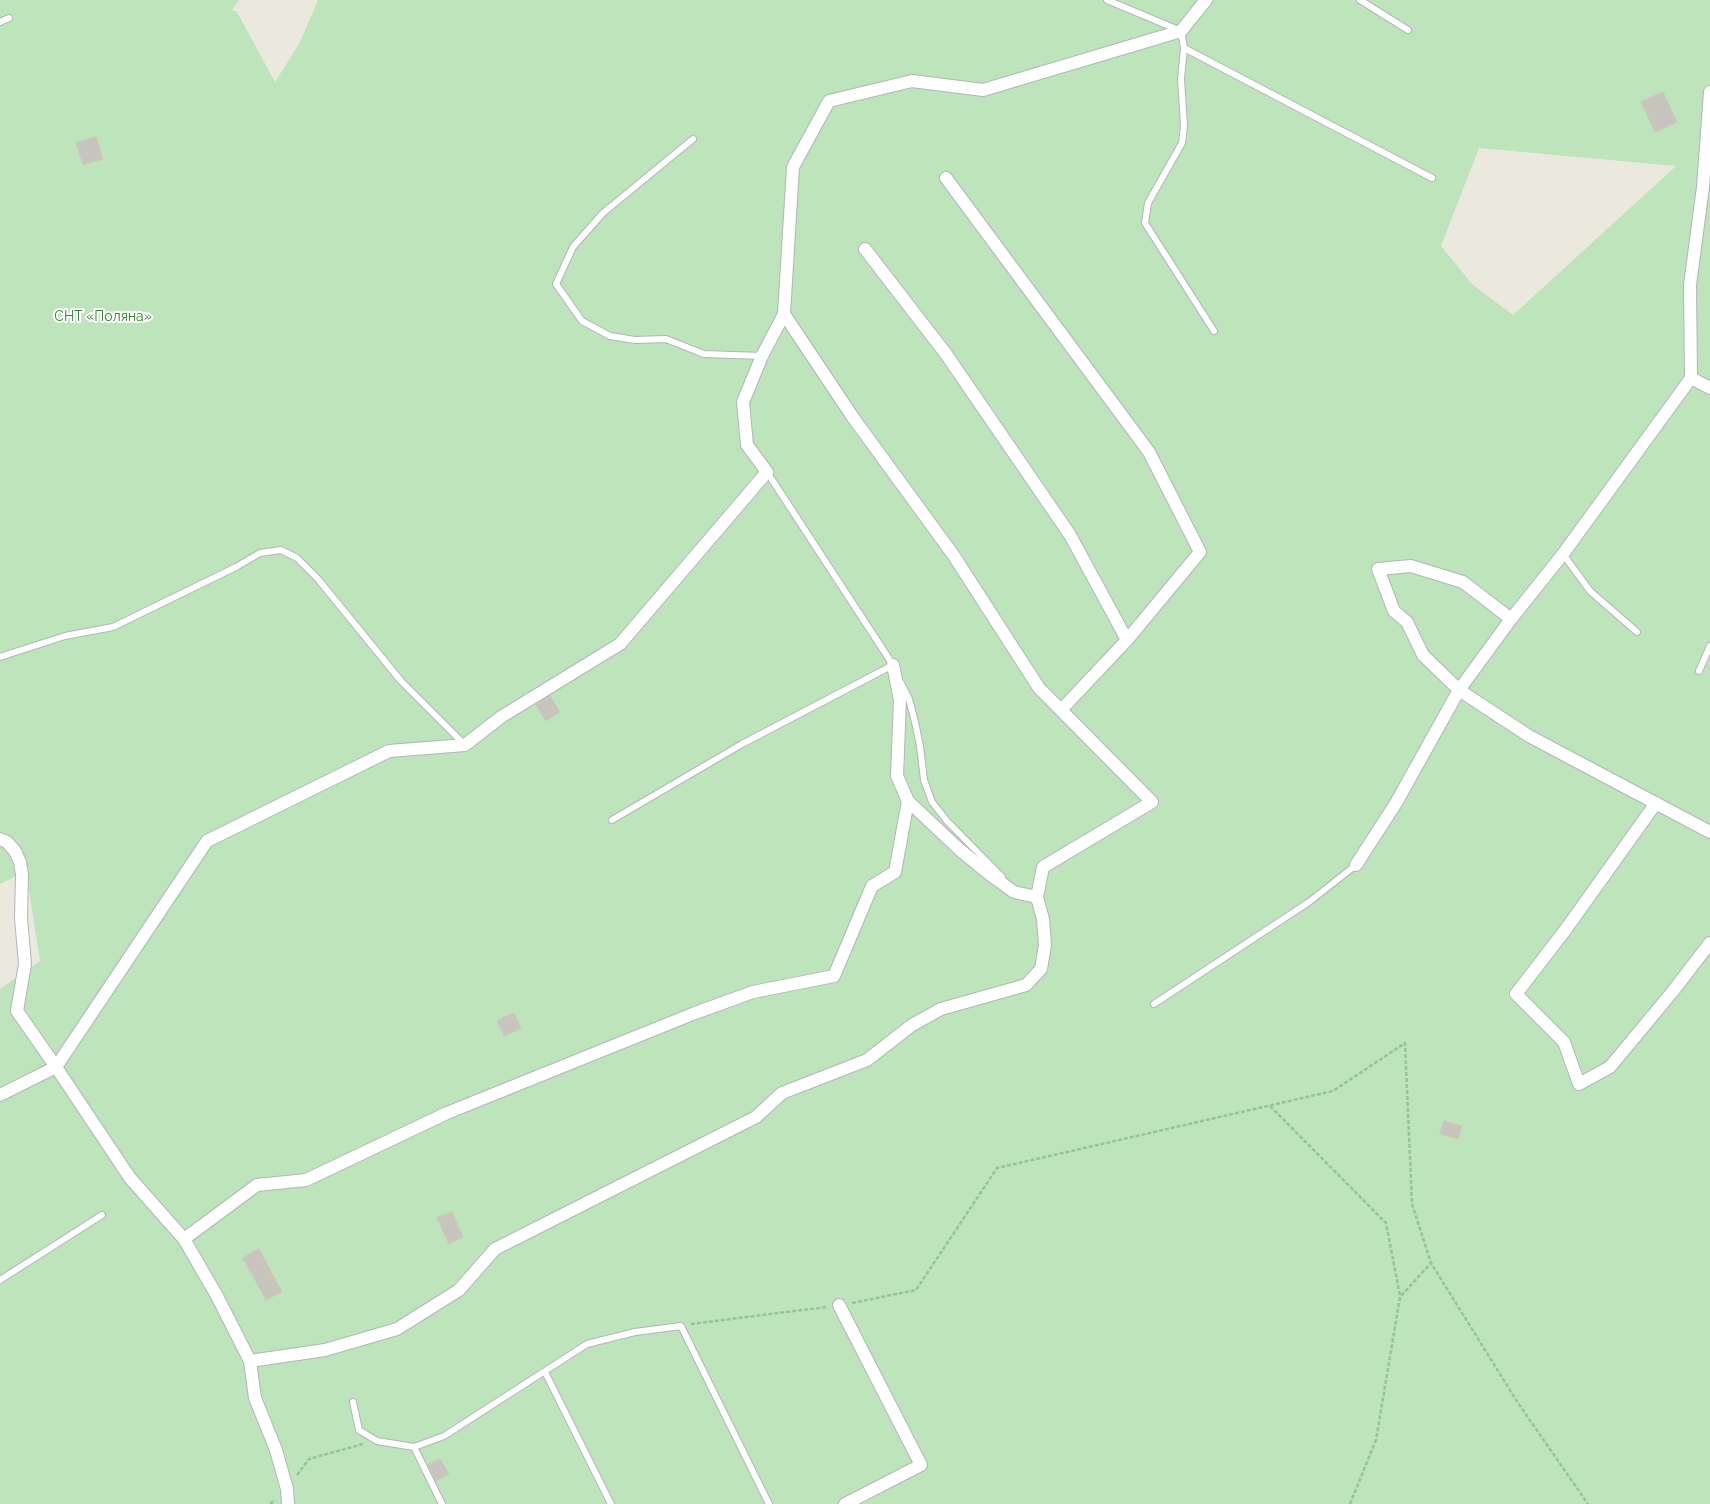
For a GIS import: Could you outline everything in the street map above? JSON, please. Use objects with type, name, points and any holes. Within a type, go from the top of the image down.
[{"type":"street","points":[[0,1095],[56,1067],[207,842],[389,751],[465,746],[501,717],[620,644],[767,472],[747,445],[743,402],[762,356],[784,314],[793,168],[829,101],[912,81],[983,90],[1181,31],[1206,0]]},
{"type":"street","points":[[1356,865],[1396,803],[1459,690],[1511,619],[1563,554],[1691,378],[1690,285],[1703,187],[1710,92]]},
{"type":"street","points":[[946,178],[1149,452],[1200,552],[1127,640],[1062,710]]},
{"type":"street","points":[[865,249],[946,354],[1070,535],[1127,640]]},
{"type":"street","points":[[250,1362],[325,1350],[397,1329],[459,1290],[495,1249],[756,1117],[782,1093],[867,1060],[912,1025],[941,1009],[1026,985],[1041,969],[1045,945],[1043,919],[1037,897],[1044,867],[1152,802],[1039,688],[954,556],[852,416],[784,314]]},
{"type":"street","points":[[1691,378],[1710,388]]},
{"type":"street","points":[[1511,619],[1463,582],[1411,566],[1378,569],[1394,612],[1407,622],[1423,655],[1459,690],[1529,736],[1710,832]]},
{"type":"street","points":[[893,665],[900,700],[897,776],[908,801],[960,850],[992,876],[1014,892],[1037,897]]},
{"type":"street","points":[[184,1239],[257,1185],[306,1180],[447,1113],[695,1012],[753,992],[834,976],[872,886],[895,872],[908,801]]},
{"type":"street","points":[[1656,803],[1566,929],[1516,994],[1564,1042],[1579,1084],[1610,1067],[1673,991],[1710,942]]},
{"type":"street","points":[[0,839],[7,842],[15,851],[20,862],[22,874],[21,918],[25,964],[17,1011],[130,1178],[184,1239],[217,1296],[250,1362],[255,1398],[276,1450],[287,1488],[288,1504]]},
{"type":"street","points":[[839,1305],[921,1465],[845,1504]]},
{"type":"lane","points":[[1107,0],[1181,31],[1184,48],[1182,79],[1184,126],[1182,143],[1148,203],[1145,223],[1214,331]]},
{"type":"lane","points":[[1360,0],[1408,30]]},
{"type":"lane","points":[[0,22],[9,18]]},
{"type":"lane","points":[[1184,48],[1432,178]]},
{"type":"lane","points":[[693,139],[603,213],[573,247],[556,284],[582,321],[610,336],[635,340],[666,339],[704,354],[762,356]]},
{"type":"lane","points":[[767,472],[893,665],[908,699],[915,722],[920,746],[924,780],[932,802],[947,821],[991,867],[1014,887],[1037,897]]},
{"type":"lane","points":[[0,657],[65,636],[113,627],[236,567],[260,553],[281,550],[297,558],[318,579],[401,681],[465,746]]},
{"type":"lane","points":[[1563,554],[1590,591],[1637,632]]},
{"type":"lane","points":[[1699,671],[1710,646]]},
{"type":"lane","points":[[612,820],[742,744],[893,665]]},
{"type":"lane","points":[[1154,1004],[1309,902],[1356,865]]},
{"type":"lane","points":[[0,1280],[102,1215]]},
{"type":"lane","points":[[353,1402],[359,1430],[377,1441],[414,1447],[444,1436],[587,1344],[635,1332],[681,1326],[769,1504]]},
{"type":"lane","points":[[545,1372],[611,1504]]},
{"type":"lane","points":[[414,1447],[442,1504]]},
{"type":"path","points":[[681,1326],[839,1305],[916,1290],[997,1168],[1333,1091],[1405,1043],[1412,1204],[1430,1263],[1518,1403],[1588,1504]]},
{"type":"path","points":[[1270,1106],[1386,1223],[1400,1296],[1376,1440],[1350,1504]]},
{"type":"path","points":[[1400,1296],[1430,1263]]},
{"type":"path","points":[[287,1488],[308,1459],[377,1441]]},
{"type":"green space","name":"СНТ «Поляна»","points":[[0,0],[239,0],[232,10],[237,12],[275,82],[299,44],[318,0],[1710,0],[1710,1504],[0,1504],[0,989],[40,961],[26,871],[0,884]],"holes":[[[1479,148],[1676,166],[1513,315],[1473,285],[1441,246]]]},
{"type":"building","points":[[1663,92],[1677,122],[1655,132],[1641,102]]},
{"type":"building","points":[[96,137],[103,159],[83,165],[76,143]]},
{"type":"building","points":[[550,696],[560,712],[546,721],[536,705]]},
{"type":"building","points":[[514,1013],[521,1028],[504,1036],[497,1021]]},
{"type":"building","points":[[1444,1121],[1462,1126],[1458,1139],[1440,1134]]},
{"type":"building","points":[[452,1212],[463,1237],[449,1244],[437,1218]]},
{"type":"building","points":[[259,1249],[282,1292],[266,1300],[243,1258]]},
{"type":"building","points":[[440,1459],[449,1474],[436,1481],[428,1465]]}]
